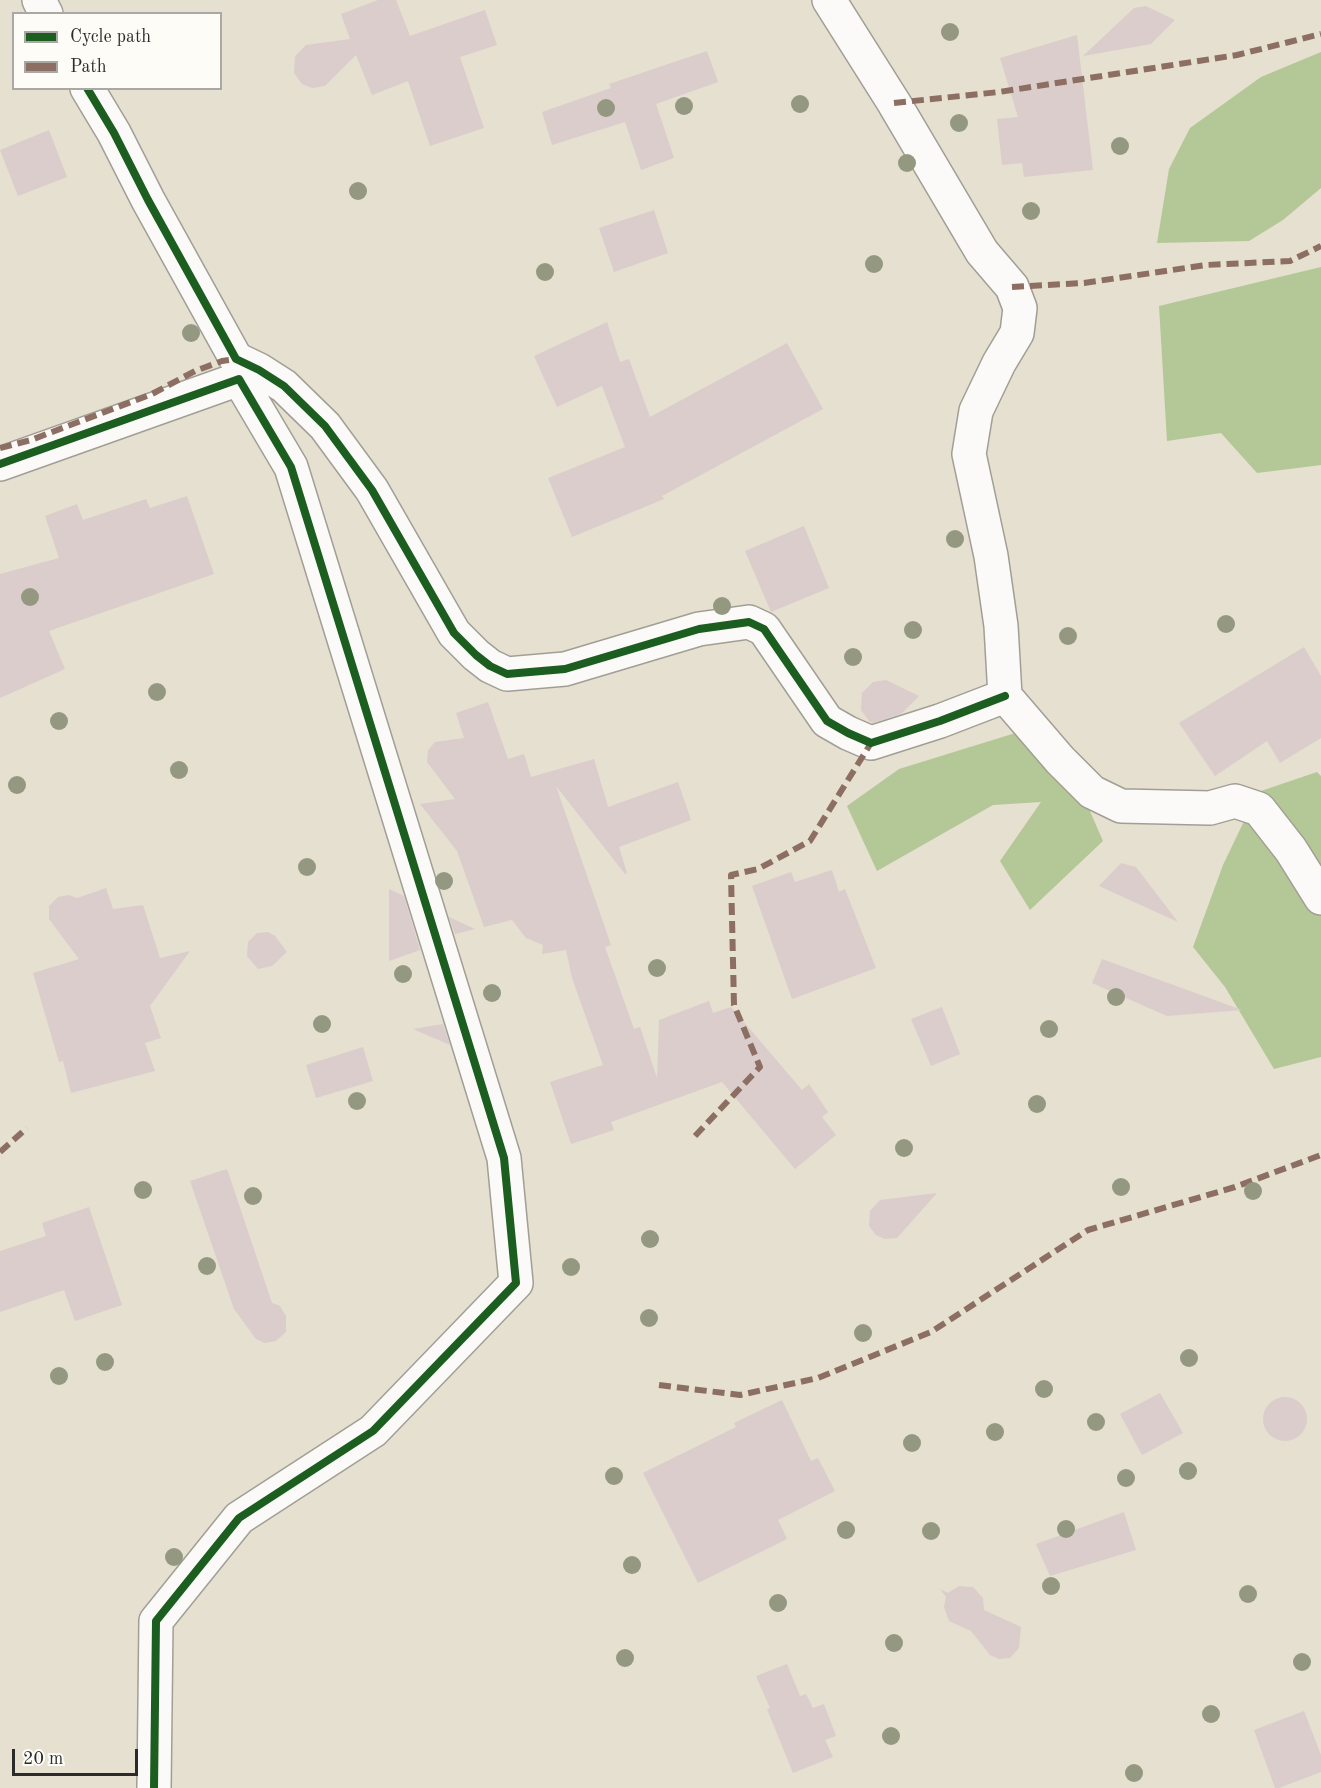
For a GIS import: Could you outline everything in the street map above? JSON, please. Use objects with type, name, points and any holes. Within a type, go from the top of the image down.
[{"type":"street","points":[[830,0],[982,252],[1012,287],[1020,308],[1017,333],[999,363],[976,411],[969,454],[991,556],[1001,626],[1005,696],[1060,760],[1092,792],[1121,806],[1210,808],[1235,801],[1258,809],[1291,850],[1321,898]]},
{"type":"street","points":[[88,90],[114,133],[148,200],[236,359],[284,386],[325,426],[372,490],[454,633],[476,656],[490,666],[507,674],[565,669],[699,629],[749,622],[764,629],[827,721],[871,743],[940,721],[1005,696]]},
{"type":"street","points":[[0,465],[239,379],[291,467],[504,1158],[516,1283],[372,1431],[239,1518],[156,1622],[154,1788]]},
{"type":"green space","points":[[1321,52],[1321,188],[1283,220],[1249,241],[1157,243],[1169,169],[1190,128],[1261,77]]},
{"type":"green space","points":[[1321,267],[1321,465],[1257,473],[1221,433],[1167,441],[1159,306]]},
{"type":"green space","points":[[1051,722],[1103,841],[1030,910],[1000,861],[1041,802],[993,805],[877,871],[847,806],[899,769]]},
{"type":"green space","points":[[1317,772],[1321,776],[1321,1057],[1274,1069],[1225,987],[1193,947],[1223,865],[1258,792]]},
{"type":"building","points":[[378,0],[396,0],[410,36],[485,10],[497,45],[460,57],[484,128],[430,146],[408,81],[372,95],[356,55],[325,86],[312,88],[302,84],[294,73],[295,56],[306,45],[350,39],[341,14]]},
{"type":"building","points":[[1146,6],[1175,20],[1151,44],[1083,56],[1134,8]]},
{"type":"building","points":[[1077,35],[1093,170],[1024,177],[1022,163],[1002,165],[997,119],[1018,117],[1000,58]]},
{"type":"building","points":[[707,51],[718,82],[656,104],[674,158],[641,170],[625,122],[552,145],[542,112],[611,88],[609,84]]},
{"type":"building","points":[[49,130],[67,177],[18,196],[0,150]]},
{"type":"building","points":[[654,210],[668,253],[614,272],[599,228]]},
{"type":"building","points":[[607,322],[620,362],[629,359],[650,417],[787,343],[823,409],[662,496],[664,499],[572,537],[548,478],[625,447],[602,386],[557,407],[534,356]]},
{"type":"building","points":[[187,496],[214,574],[49,631],[65,669],[0,698],[0,574],[59,558],[45,516],[77,504],[83,520],[146,499],[150,508]]},
{"type":"building","points":[[804,526],[829,588],[771,612],[745,551]]},
{"type":"building","points":[[1304,647],[1321,676],[1321,738],[1280,763],[1267,741],[1215,776],[1179,723]]},
{"type":"building","points":[[886,680],[919,696],[901,714],[873,723],[861,710],[862,693],[873,682]]},
{"type":"building","points":[[488,702],[508,759],[524,754],[531,777],[594,759],[608,807],[678,782],[691,820],[619,847],[627,873],[625,874],[556,786],[611,945],[605,947],[634,1029],[640,1027],[657,1078],[659,1020],[709,1001],[713,1013],[731,1007],[802,1090],[809,1084],[828,1112],[822,1117],[836,1135],[795,1169],[722,1082],[611,1122],[614,1130],[571,1144],[550,1082],[603,1065],[572,978],[566,950],[542,954],[543,945],[526,938],[512,920],[484,927],[457,851],[420,804],[455,799],[427,762],[428,750],[435,742],[464,738],[456,713]]},
{"type":"building","points":[[1121,863],[1136,867],[1178,922],[1099,886]]},
{"type":"building","points":[[832,870],[839,892],[845,889],[876,968],[792,999],[752,886],[791,872],[795,882]]},
{"type":"building","points":[[106,888],[113,909],[143,905],[160,958],[190,951],[150,1006],[161,1038],[145,1043],[155,1071],[71,1093],[63,1061],[59,1062],[33,973],[79,959],[49,919],[49,906],[58,897],[69,895],[77,898]]},
{"type":"building","points":[[389,889],[404,896],[420,950],[389,961]]},
{"type":"building","points":[[449,917],[475,929],[455,934]]},
{"type":"building","points":[[268,932],[275,936],[287,952],[272,966],[258,969],[247,956],[248,942],[257,933]]},
{"type":"building","points":[[1102,959],[1242,1010],[1167,1016],[1092,983]]},
{"type":"building","points":[[942,1007],[960,1054],[931,1066],[911,1019]]},
{"type":"building","points":[[443,1024],[450,1045],[413,1029]]},
{"type":"building","points":[[363,1047],[373,1081],[316,1098],[306,1065]]},
{"type":"building","points":[[227,1169],[272,1303],[280,1306],[286,1316],[286,1332],[276,1341],[265,1343],[256,1339],[234,1309],[190,1181]]},
{"type":"building","points":[[937,1193],[897,1238],[885,1239],[876,1235],[869,1226],[870,1211],[880,1200]]},
{"type":"building","points":[[89,1207],[122,1305],[75,1321],[64,1290],[0,1312],[0,1251],[46,1236],[42,1223]]},
{"type":"building","points":[[1160,1393],[1183,1433],[1142,1455],[1120,1414]]},
{"type":"building","points":[[1285,1397],[1294,1398],[1301,1403],[1306,1410],[1306,1428],[1301,1435],[1294,1440],[1285,1441],[1276,1440],[1269,1435],[1264,1428],[1263,1419],[1264,1410],[1269,1403],[1276,1398]]},
{"type":"building","points":[[782,1400],[811,1461],[818,1458],[835,1491],[778,1520],[787,1539],[698,1583],[643,1473],[736,1427],[734,1423]]},
{"type":"building","points":[[1124,1512],[1136,1550],[1050,1576],[1036,1544]]},
{"type":"building","points":[[959,1586],[973,1587],[983,1598],[984,1610],[1021,1627],[1019,1648],[1010,1658],[999,1659],[990,1655],[971,1631],[949,1621],[944,1607],[946,1597],[940,1589],[948,1593]]},
{"type":"building","points":[[787,1664],[800,1696],[806,1694],[813,1708],[824,1704],[836,1736],[825,1740],[833,1757],[793,1773],[756,1676]]},
{"type":"building","points":[[1304,1711],[1321,1755],[1321,1772],[1275,1788],[1254,1730]]},
{"type":"marked path","points":[[894,103],[999,92],[1237,55],[1321,34]]},
{"type":"marked path","points":[[1012,287],[1084,283],[1206,265],[1290,261],[1321,246]]},
{"type":"marked path","points":[[0,448],[31,440],[152,394],[195,371],[222,361],[236,359]]},
{"type":"marked path","points":[[695,1136],[760,1067],[734,1005],[731,875],[758,869],[810,841],[871,743]]},
{"type":"marked path","points":[[0,1152],[27,1128]]},
{"type":"marked path","points":[[659,1385],[740,1395],[818,1378],[931,1332],[1088,1230],[1235,1187],[1321,1155]]},
{"type":"cycle path","points":[[88,90],[114,133],[148,200],[236,359],[284,386],[325,426],[372,490],[454,633],[490,666],[507,674],[565,669],[699,629],[749,622],[764,629],[827,721],[871,743],[940,721],[1005,696]]},
{"type":"cycle path","points":[[0,464],[239,379],[291,467],[504,1158],[516,1283],[373,1431],[239,1518],[156,1621],[154,1788]]}]
